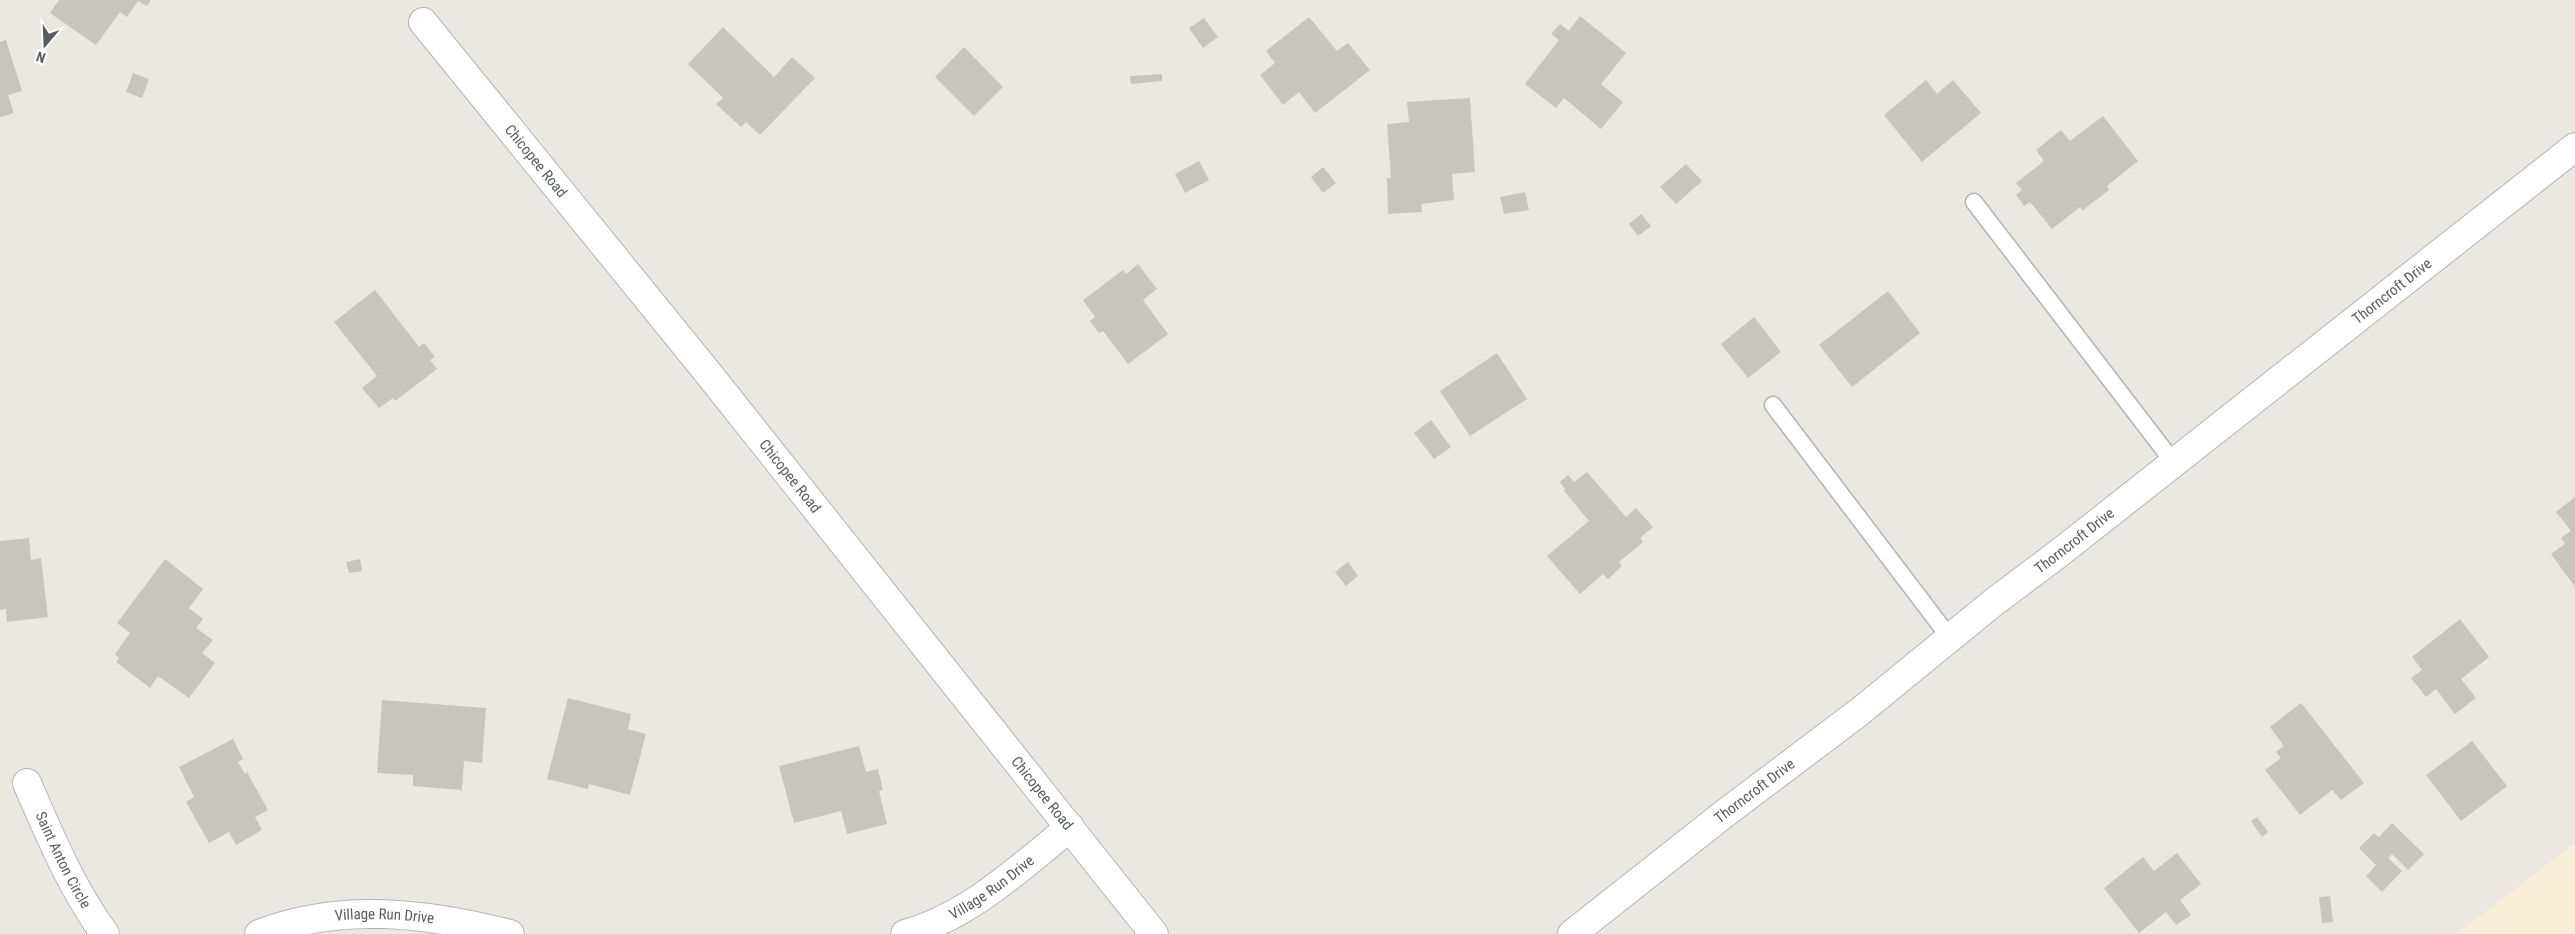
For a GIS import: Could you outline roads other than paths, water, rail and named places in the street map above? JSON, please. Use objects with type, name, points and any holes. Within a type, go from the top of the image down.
[{"type":"street","name":"Chicopee Road","points":[[423,22],[714,380],[1154,934]]},
{"type":"street","name":"Thorncroft Drive","points":[[1572,934],[1724,814],[1858,713],[1950,638],[2575,147]]},
{"type":"street","name":"Saint Anton Circle","points":[[27,783],[60,859],[84,904],[105,934]]},
{"type":"street","name":"Village Run Drive","points":[[905,934],[925,928],[978,900],[1070,827]]},
{"type":"street","name":"Village Run Drive","points":[[259,934],[276,927],[336,915],[375,913],[436,917],[510,934]]},
{"type":"lane","points":[[1974,202],[2174,463]]},
{"type":"lane","points":[[1773,405],[1950,638]]}]
